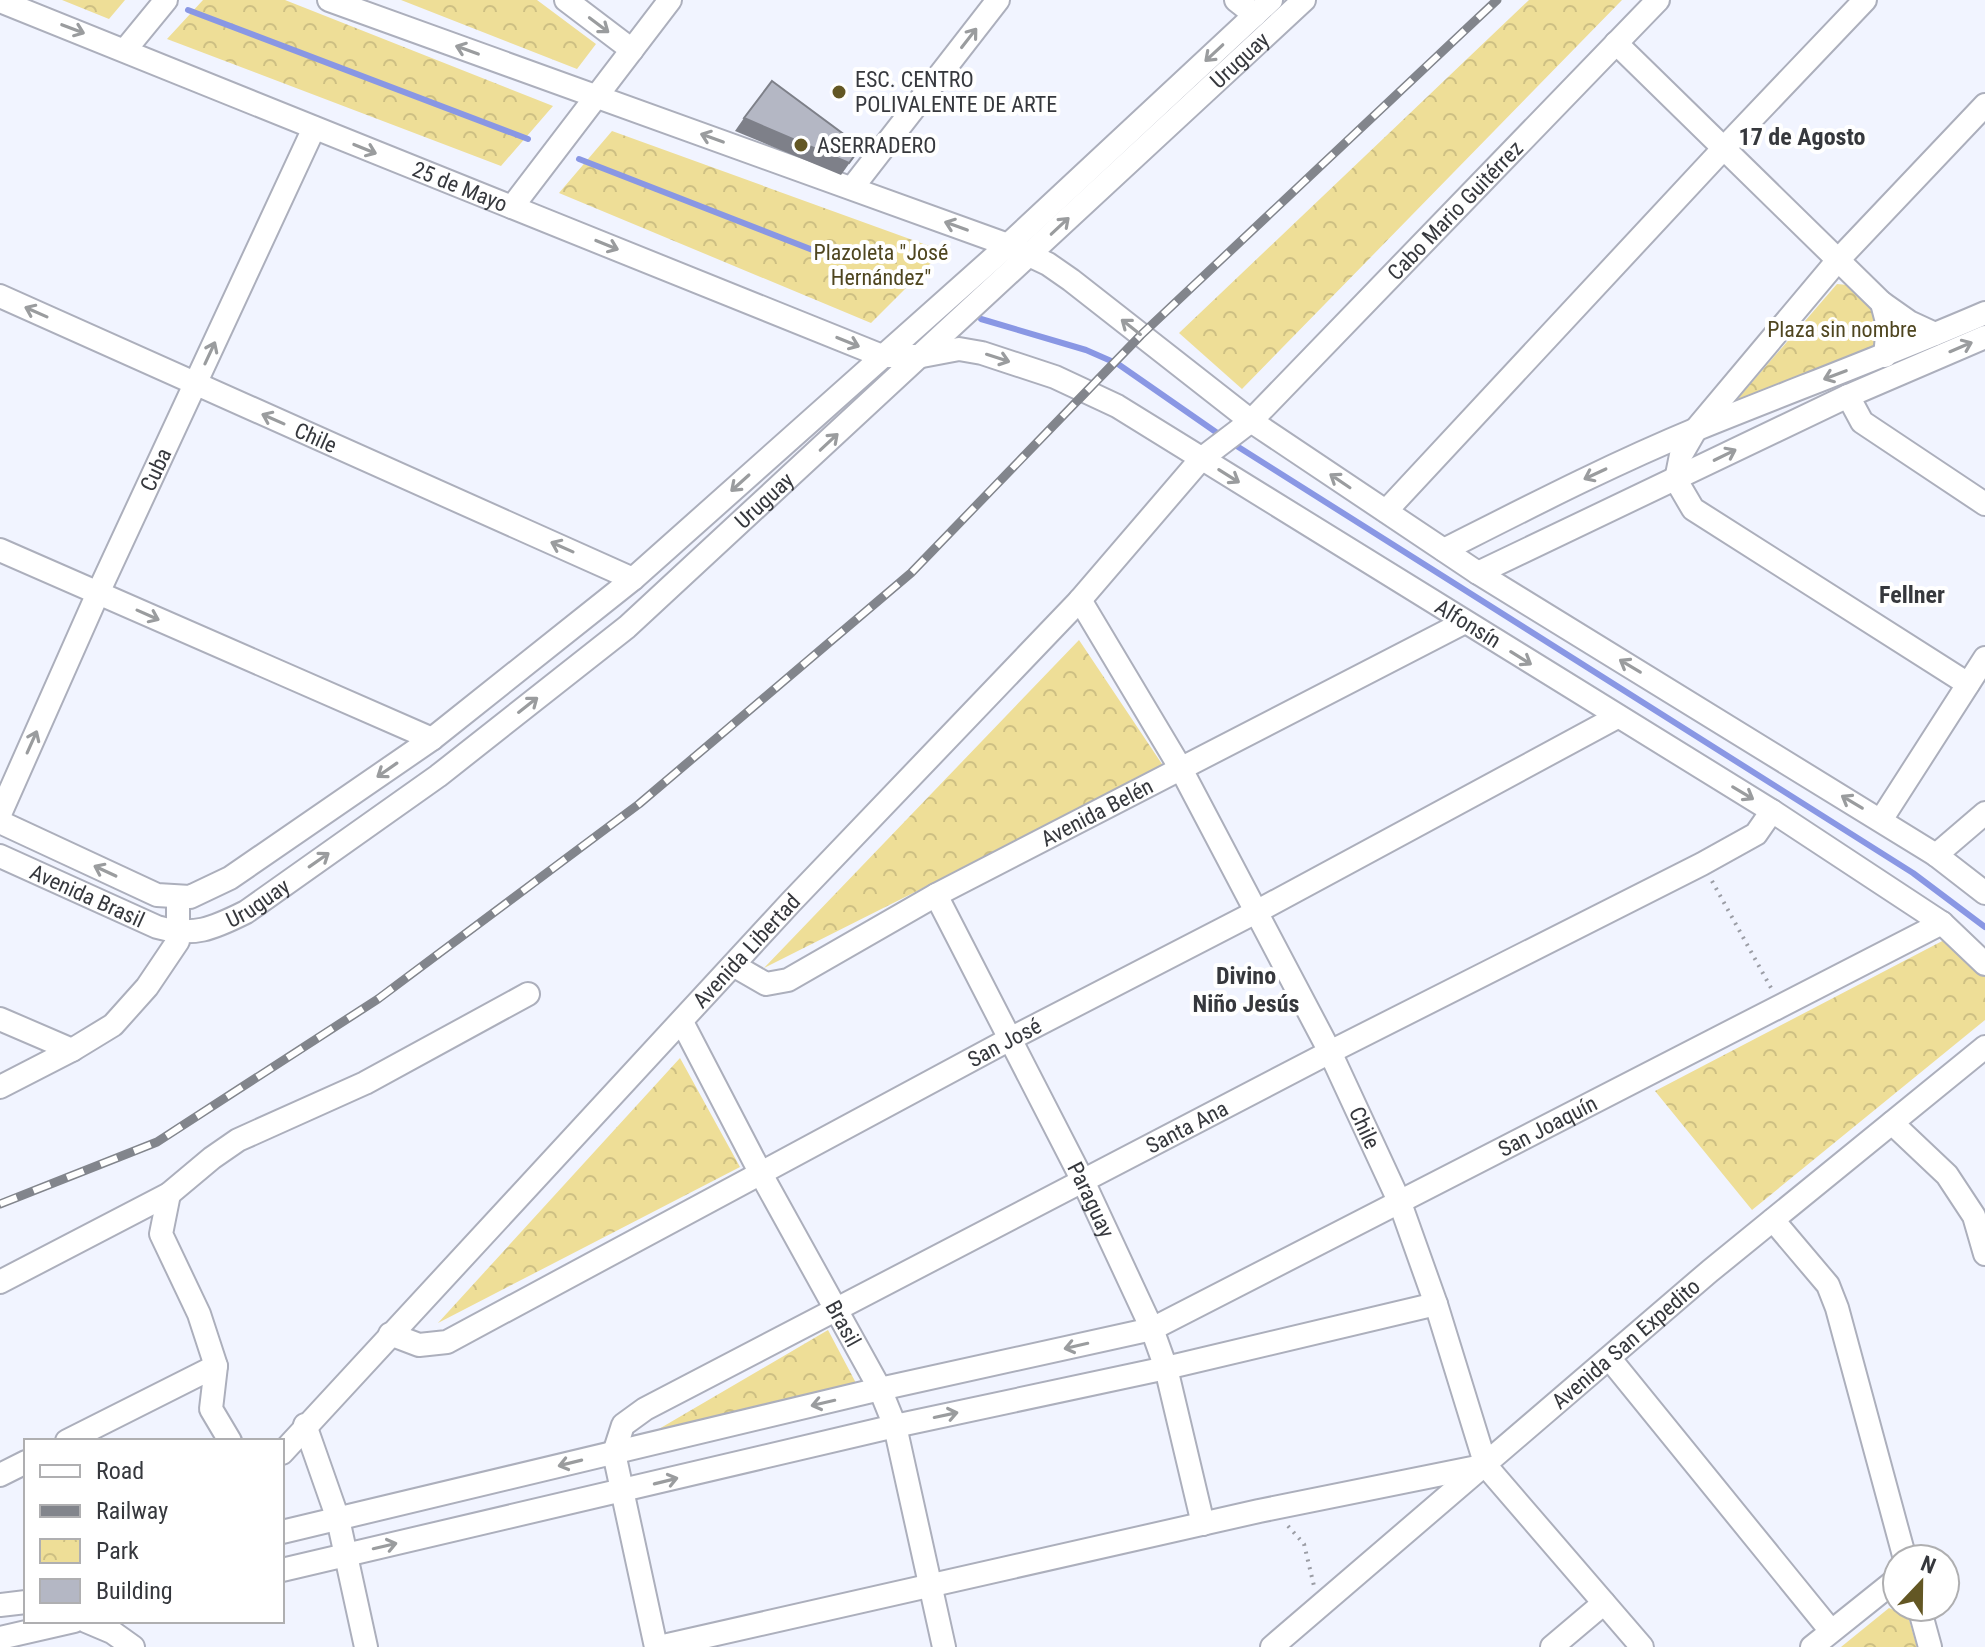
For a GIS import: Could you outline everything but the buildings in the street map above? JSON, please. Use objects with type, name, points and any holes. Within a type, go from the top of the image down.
[{"type":"street","points":[[329,0],[1029,255],[1071,280],[1244,427],[1386,511],[1478,573],[1881,820],[1936,855],[1985,893]]},
{"type":"street","points":[[566,0],[632,50]]},
{"type":"street","points":[[512,207],[670,0]]},
{"type":"street","points":[[852,188],[998,0]]},
{"type":"street","points":[[1236,0],[1263,8]]},
{"type":"street","name":"Uruguay","points":[[178,933],[211,929],[246,912],[438,776],[627,627],[1304,0]]},
{"type":"street","name":"Cabo Mario Guitérrez","points":[[1206,455],[1244,427],[1658,0]]},
{"type":"street","points":[[1386,511],[1865,0]]},
{"type":"street","name":"25 de Mayo","points":[[0,1],[882,356],[922,356]]},
{"type":"street","points":[[125,50],[161,6]]},
{"type":"street","name":"Uruguay","points":[[178,898],[190,897],[230,878],[432,739],[633,579],[1008,245],[1263,8]]},
{"type":"street","points":[[1616,43],[1882,303],[1909,322],[1935,334]]},
{"type":"street","points":[[1968,684],[1693,509],[1676,480],[1681,455],[1696,429],[1838,260],[1985,105]]},
{"type":"street","name":"Cuba","points":[[0,814],[98,593],[314,128]]},
{"type":"street","name":"Chile","points":[[0,296],[633,579]]},
{"type":"street","points":[[1882,303],[1888,326],[1885,356]]},
{"type":"street","points":[[1444,550],[1589,476],[1696,429],[1885,356],[1985,313]]},
{"type":"street","points":[[1478,573],[1848,396],[1985,337]]},
{"type":"street","name":"Alfonsín","points":[[922,356],[959,349],[982,353],[1055,377],[1117,406],[1206,455],[1463,623],[1772,811],[1942,923],[1985,964]]},
{"type":"street","points":[[1848,396],[1862,422],[1985,504]]},
{"type":"street","name":"Avenida Libertad","points":[[284,1451],[733,965],[1080,600],[1206,455]]},
{"type":"street","points":[[0,550],[432,739]]},
{"type":"street","name":"Chile","points":[[1080,600],[1181,769],[1330,1052],[1400,1203],[1436,1304],[1486,1466],[1642,1647]]},
{"type":"street","name":"Avenida Belén","points":[[733,965],[766,984],[788,980],[936,895],[1463,623]]},
{"type":"street","points":[[1881,820],[1985,658]]},
{"type":"street","name":"San José","points":[[390,1334],[419,1345],[447,1342],[1617,717]]},
{"type":"street","name":"Santa Ana","points":[[614,1453],[623,1425],[645,1409],[1330,1052],[1702,864],[1756,834],[1772,811]]},
{"type":"street","points":[[1936,855],[1985,813]]},
{"type":"street","points":[[0,822],[157,895],[178,898],[178,941],[147,987],[113,1025],[0,1087]]},
{"type":"street","name":"Avenida Brasil","points":[[0,856],[157,927],[178,933]]},
{"type":"street","name":"Paraguay","points":[[936,895],[1083,1181],[1152,1329],[1166,1368],[1203,1524]]},
{"type":"street","name":"San Joaquín","points":[[284,1532],[880,1389],[1152,1329],[1942,923]]},
{"type":"street","points":[[0,1282],[169,1194],[238,1140],[365,1083],[528,994]]},
{"type":"street","points":[[0,1019],[72,1050]]},
{"type":"street","name":"Brasil","points":[[682,1022],[834,1310],[880,1389],[895,1426],[944,1647]]},
{"type":"street","name":"Avenida San Expedito","points":[[1272,1647],[1710,1271],[1985,1047]]},
{"type":"street","points":[[1892,1123],[1947,1175],[1974,1216],[1985,1254]]},
{"type":"street","points":[[169,1194],[161,1234],[199,1314],[216,1366],[211,1409],[229,1439]]},
{"type":"street","points":[[1773,1220],[1828,1285],[1837,1308],[1901,1543]]},
{"type":"street","points":[[284,1570],[895,1426],[1166,1368],[1436,1304]]},
{"type":"street","points":[[1610,1359],[1831,1631]]},
{"type":"street","points":[[71,1439],[216,1366]]},
{"type":"street","points":[[305,1425],[338,1519],[366,1647]]},
{"type":"street","points":[[614,1453],[658,1647],[1259,1511],[1486,1466]]},
{"type":"street","points":[[0,1475],[24,1463]]},
{"type":"street","points":[[1812,1647],[1881,1592]]},
{"type":"street","points":[[0,1605],[24,1603]]},
{"type":"street","points":[[1552,1647],[1604,1603]]},
{"type":"street","points":[[0,1638],[65,1623]]},
{"type":"street","points":[[90,1623],[133,1647]]},
{"type":"street","points":[[1923,1623],[1930,1647]]},
{"type":"path","points":[[1702,864],[1780,1005]]},
{"type":"path","points":[[1259,1511],[1287,1525],[1304,1544],[1311,1565],[1317,1608]]},
{"type":"green space","points":[[62,0],[125,0],[109,19]]},
{"type":"green space","points":[[203,0],[285,0],[553,106],[501,166],[167,39]]},
{"type":"green space","points":[[401,0],[537,0],[596,44],[577,69]]},
{"type":"green space","points":[[1529,0],[1622,0],[1242,389],[1179,333]]},
{"type":"green space","name":"Plazoleta \"José Hernández\"","points":[[612,131],[943,251],[871,323],[559,193]]},
{"type":"green space","name":"Plaza sin nombre","points":[[1837,284],[1848,285],[1873,312],[1875,348],[1734,403]]},
{"type":"green space","points":[[1079,640],[1164,767],[764,968]]},
{"type":"green space","points":[[1948,938],[1985,974],[1985,1020],[1752,1210],[1655,1091]]},
{"type":"green space","points":[[680,1058],[740,1167],[438,1323]]},
{"type":"green space","points":[[828,1330],[857,1385],[652,1433]]},
{"type":"green space","points":[[1881,1614],[1881,1623],[1910,1623],[1917,1647],[1841,1647]]},
{"type":"waterway","points":[[188,10],[528,139]]},
{"type":"waterway","points":[[579,159],[841,261]]},
{"type":"waterway","points":[[981,319],[1086,350],[1118,364],[1223,437]]},
{"type":"waterway","points":[[1232,443],[1913,873],[1985,927]]},
{"type":"railway","points":[[0,1204],[157,1142],[378,999],[639,804],[911,573],[1141,335],[1497,0]]},
{"type":"place","name":"ESC. CENTRO POLIVALENTE DE ARTE","points":[[839,92]]},
{"type":"place","name":"ASERRADERO","points":[[801,145]]},
{"type":"district","name":"17 de Agosto","points":[[1802,137]]},
{"type":"district","name":"Fellner","points":[[1912,595]]},
{"type":"district","name":"Divino Niño Jesús","points":[[1246,990]]}]
